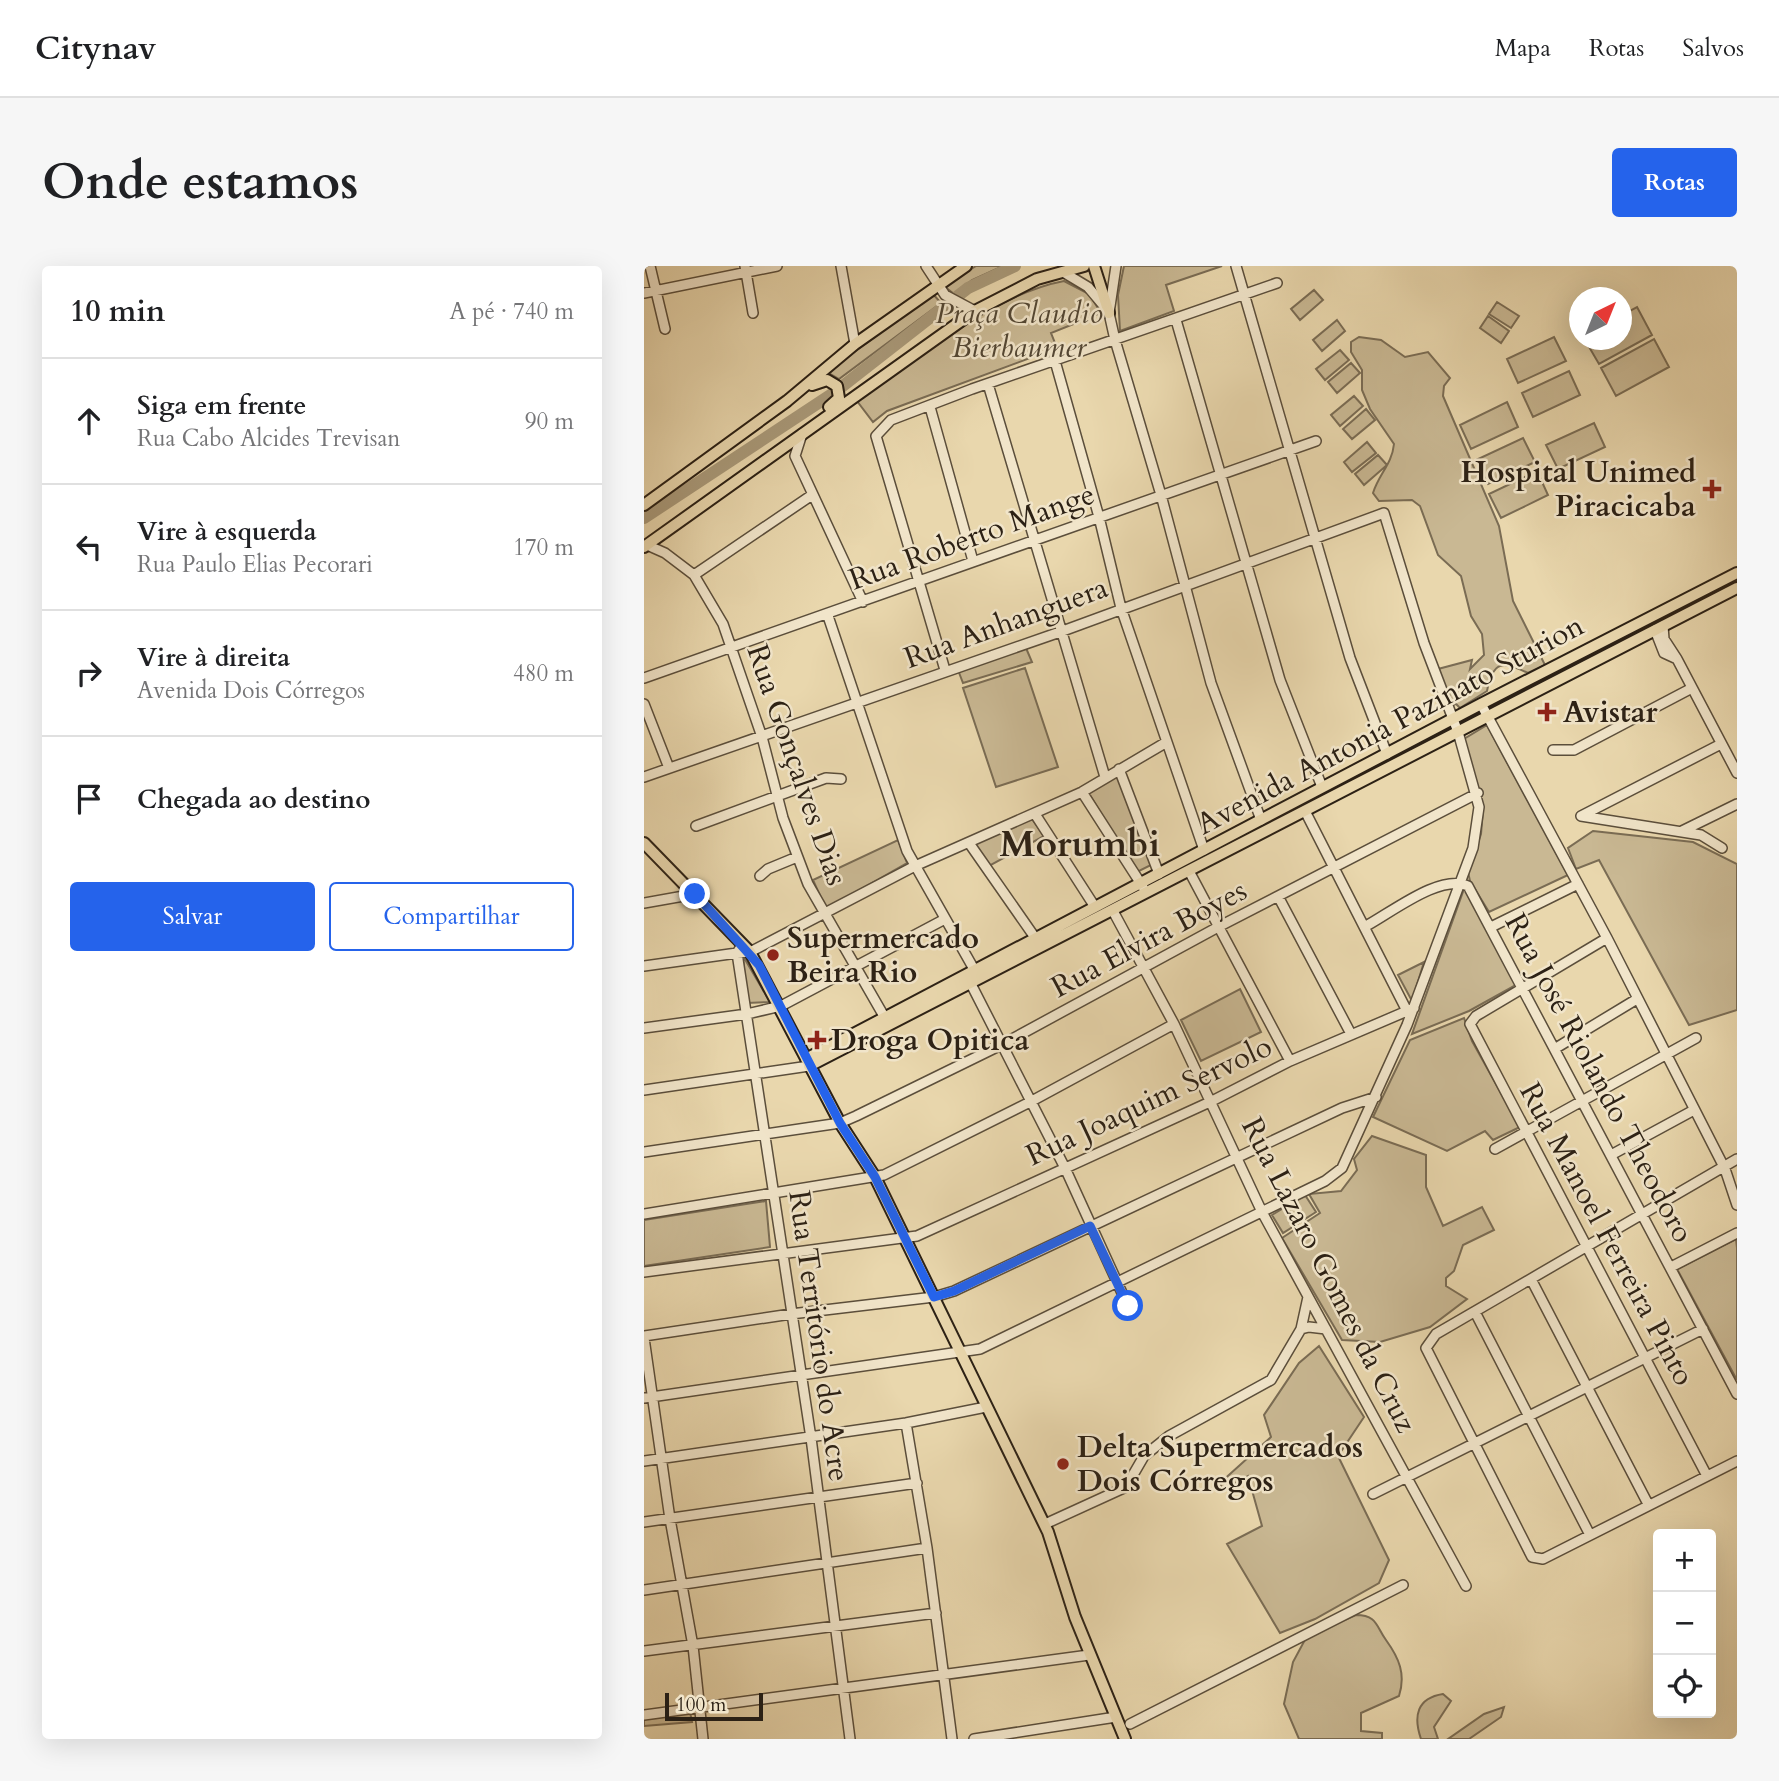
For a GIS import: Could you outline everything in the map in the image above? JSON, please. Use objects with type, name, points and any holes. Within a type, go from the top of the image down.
[{"type":"main road","points":[[787,401],[855,344],[966,266]]},
{"type":"main road","points":[[645,546],[803,434],[971,309],[1037,279],[1084,266]]},
{"type":"main road","points":[[1094,266],[1109,313]]},
{"type":"main road","points":[[644,505],[787,401],[817,381],[827,380],[837,386],[839,398],[803,434]]},
{"type":"main road","name":"Avenida Antonia Pazinato Sturion","points":[[808,1062],[885,1018],[1322,787],[1737,573]]},
{"type":"main road","name":"Avenida Antonia Pazinato Sturion","points":[[808,1062],[989,975],[1737,588]]},
{"type":"main road","points":[[1686,599],[1688,613]]},
{"type":"main road","points":[[1654,615],[1651,623],[1659,628]]},
{"type":"main road","points":[[644,843],[695,894],[743,950],[781,1006],[840,1123],[875,1177],[1045,1524],[1089,1655],[1125,1739]]},
{"type":"main road","points":[[1189,871],[1202,863],[1204,850]]},
{"type":"main road","points":[[971,984],[975,971],[989,975]]},
{"type":"street","points":[[650,266],[665,329]]},
{"type":"street","points":[[644,293],[746,269],[777,266]]},
{"type":"street","points":[[841,266],[855,344]]},
{"type":"street","points":[[926,266],[936,286],[945,295],[971,309]]},
{"type":"street","points":[[1116,266],[1109,313],[1115,340],[1161,495],[1183,586],[1211,683],[1261,820]]},
{"type":"street","points":[[1236,266],[1350,658],[1387,754]]},
{"type":"street","points":[[746,269],[753,313]]},
{"type":"street","points":[[1063,272],[1088,287],[1109,313]]},
{"type":"street","points":[[945,670],[876,436],[891,420],[1277,284]]},
{"type":"street","points":[[1176,320],[1280,680],[1322,787]]},
{"type":"street","points":[[1055,361],[1099,517],[1121,608],[1165,743],[1204,850]]},
{"type":"street","points":[[988,384],[1105,777]]},
{"type":"street","points":[[930,407],[973,561]]},
{"type":"street","points":[[803,434],[795,456],[863,602]]},
{"type":"street","name":"Rua Roberto Mange","points":[[644,678],[731,646],[828,616],[1221,472],[1316,442]]},
{"type":"street","points":[[694,575],[812,495]]},
{"type":"street","name":"Rua Anhanguera","points":[[644,777],[1060,632],[1384,513],[1424,643],[1453,719]]},
{"type":"street","name":"Rua Gonçalves Dias","points":[[645,546],[665,553],[694,575],[707,593],[731,646],[762,737],[797,857],[823,916],[885,1018]]},
{"type":"street","points":[[828,616],[856,703],[915,866],[975,971]]},
{"type":"street","points":[[1659,628],[1664,653],[1677,659],[1737,773]]},
{"type":"street","points":[[1553,750],[1574,750],[1692,688]]},
{"type":"street","points":[[644,704],[669,768]]},
{"type":"street","points":[[1481,704],[1607,938],[1724,1168],[1737,1205]]},
{"type":"street","points":[[649,1397],[980,1349],[1325,1181],[1342,1168],[1376,1097],[1472,848],[1479,807],[1478,793],[1453,719]]},
{"type":"street","points":[[644,966],[743,950],[823,916],[915,866],[1082,792],[1165,743]]},
{"type":"street","points":[[1721,744],[1581,816],[1701,835],[1722,848]]},
{"type":"street","points":[[1119,769],[1159,874]]},
{"type":"street","points":[[696,826],[826,778],[841,779]]},
{"type":"street","points":[[1082,792],[1140,883],[1150,892]]},
{"type":"street","name":"Rua Elvira Boyes","points":[[644,1152],[840,1123],[1001,1045],[1220,926],[1279,898],[1478,793]]},
{"type":"street","points":[[1610,800],[1613,820]]},
{"type":"street","points":[[1682,831],[1737,804]]},
{"type":"street","points":[[1305,811],[1410,1009]]},
{"type":"street","points":[[1035,814],[1095,907]]},
{"type":"street","points":[[968,843],[1036,939]]},
{"type":"street","points":[[760,876],[768,869],[797,857]]},
{"type":"street","points":[[1189,871],[1290,1061]]},
{"type":"street","points":[[1366,926],[1440,884],[1460,882]]},
{"type":"street","name":"Rua José Riolando Theodoro","points":[[1460,882],[1468,886],[1491,927],[1736,1392]]},
{"type":"street","points":[[1491,927],[1578,884]]},
{"type":"street","points":[[644,903],[695,894]]},
{"type":"street","points":[[1279,898],[1351,1034]]},
{"type":"street","name":"Rua Lazaro Gomes da Cruz","points":[[1113,911],[1174,1024],[1262,1212],[1466,1586]]},
{"type":"street","points":[[644,1028],[747,1014],[781,1006],[945,919]]},
{"type":"street","points":[[1523,989],[1607,938]]},
{"type":"street","name":"Rua Território do Acre","points":[[743,950],[747,1014],[799,1374],[811,1438],[816,1496],[828,1563],[850,1739]]},
{"type":"street","points":[[971,984],[1065,1168],[1128,1306]]},
{"type":"street","name":"Rua Manoel Ferreira Pinto","points":[[1523,989],[1476,1016],[1471,1024],[1474,1035],[1707,1476]]},
{"type":"street","points":[[1556,1048],[1637,999]]},
{"type":"street","name":"Rua Joaquim Servolo","points":[[644,1272],[906,1239],[1212,1101],[1290,1061],[1410,1009]]},
{"type":"street","points":[[644,1214],[884,1175],[1030,1102],[1174,1024]]},
{"type":"street","points":[[1495,1149],[1696,1038]]},
{"type":"street","points":[[644,1090],[757,1075],[808,1062]]},
{"type":"street","points":[[703,1739],[693,1646],[649,1397],[644,1337],[790,1314],[934,1297],[954,1291],[1342,1108],[1376,1097]]},
{"type":"street","points":[[1611,1155],[1694,1110]]},
{"type":"street","points":[[1737,1158],[1586,1250],[1436,1334],[1426,1348],[1532,1558],[1543,1559],[1737,1461]]},
{"type":"street","points":[[1671,1268],[1737,1233]]},
{"type":"street","points":[[1532,1281],[1648,1504]]},
{"type":"street","points":[[1045,1524],[1126,1487],[1144,1456],[1169,1436],[1271,1380],[1301,1329],[1308,1297]]},
{"type":"street","points":[[1475,1312],[1590,1535]]},
{"type":"street","points":[[1301,1329],[1326,1329]]},
{"type":"street","points":[[1373,1494],[1703,1329]]},
{"type":"street","points":[[644,1461],[906,1423],[986,1407]]},
{"type":"street","points":[[906,1423],[927,1548],[952,1739]]},
{"type":"street","points":[[644,1522],[917,1483]]},
{"type":"street","points":[[644,1590],[927,1548]]},
{"type":"street","points":[[1130,1724],[1403,1585]]},
{"type":"street","points":[[644,1651],[936,1613]]},
{"type":"street","points":[[644,1715],[700,1710],[844,1687],[1089,1655]]},
{"type":"street","points":[[974,1739],[1116,1717]]},
{"type":"green space","points":[[976,266],[1003,266],[972,280],[954,294],[944,286]]},
{"type":"green space","points":[[1124,266],[1222,266],[1166,285],[1174,311],[1120,331],[1118,295]]},
{"type":"green space","name":"Praça Claudio Bierbaumer","points":[[1064,281],[1089,294],[1101,313],[1051,333],[1057,348],[887,411],[873,422],[857,401],[982,314],[1036,288]]},
{"type":"green space","points":[[1314,290],[1323,300],[1300,320],[1291,309]]},
{"type":"green space","points":[[933,294],[941,303],[839,379],[827,372]]},
{"type":"green space","points":[[1497,302],[1519,316],[1511,328],[1489,314]]},
{"type":"green space","points":[[1637,307],[1652,335],[1632,346],[1632,310]]},
{"type":"green space","points":[[1488,316],[1509,331],[1501,343],[1480,328]]},
{"type":"green space","points":[[1337,320],[1345,331],[1322,351],[1313,340]]},
{"type":"green space","points":[[1359,337],[1381,340],[1405,357],[1428,352],[1450,378],[1444,386],[1443,396],[1499,526],[1513,601],[1545,665],[1528,673],[1512,666],[1500,666],[1492,673],[1487,691],[1460,708],[1456,704],[1450,706],[1438,669],[1472,660],[1470,669],[1484,655],[1482,634],[1471,616],[1461,576],[1438,555],[1420,506],[1412,500],[1379,501],[1373,493],[1391,457],[1394,444],[1370,409],[1362,390],[1362,370],[1351,352],[1351,342]]},
{"type":"green space","points":[[1554,337],[1566,361],[1518,383],[1507,359]]},
{"type":"green space","points":[[1654,339],[1669,367],[1616,396],[1601,368]]},
{"type":"green space","points":[[1340,350],[1349,360],[1325,380],[1316,369]]},
{"type":"green space","points":[[1591,350],[1625,350],[1599,364]]},
{"type":"green space","points":[[1351,363],[1360,373],[1337,393],[1328,382]]},
{"type":"green space","points":[[1569,371],[1580,395],[1533,417],[1522,393]]},
{"type":"green space","points":[[1354,396],[1363,406],[1340,426],[1331,415]]},
{"type":"green space","points":[[1507,402],[1518,427],[1471,449],[1460,425]]},
{"type":"green space","points":[[1366,409],[1375,420],[1352,439],[1343,429]]},
{"type":"green space","points":[[1594,423],[1605,447],[1558,469],[1546,445]]},
{"type":"green space","points":[[1523,438],[1535,462],[1488,484],[1476,460]]},
{"type":"green space","points":[[1367,442],[1376,453],[1352,472],[1344,462]]},
{"type":"green space","points":[[1378,455],[1387,465],[1364,485],[1355,474]]},
{"type":"green space","points":[[1537,471],[1548,495],[1501,518],[1489,494]]},
{"type":"green space","points":[[1026,648],[1032,662],[963,683],[958,670]]},
{"type":"green space","points":[[1025,668],[1058,767],[996,787],[963,688]]},
{"type":"green space","points":[[1487,725],[1568,875],[1489,912],[1470,881],[1468,872],[1481,834],[1483,810],[1464,739]]},
{"type":"green space","points":[[1118,775],[1151,865],[1137,872],[1088,792]]},
{"type":"green space","points":[[1032,819],[1044,836],[989,866],[974,843]]},
{"type":"green space","points":[[1593,831],[1693,842],[1737,864],[1737,1010],[1689,1025],[1599,860],[1576,869],[1568,848]]},
{"type":"green space","points":[[898,840],[907,863],[826,909],[813,880]]},
{"type":"green space","points":[[1464,889],[1468,890],[1516,985],[1469,1011],[1412,1034]]},
{"type":"green space","points":[[743,956],[770,1002],[747,1003]]},
{"type":"green space","points":[[1424,962],[1412,1001],[1398,975]]},
{"type":"green space","points":[[1240,989],[1261,1032],[1201,1061],[1181,1020]]},
{"type":"green space","points":[[1464,1018],[1472,1041],[1520,1127],[1493,1140],[1485,1131],[1447,1151],[1373,1117],[1410,1040]]},
{"type":"green space","points":[[1372,1136],[1426,1155],[1426,1187],[1443,1226],[1482,1207],[1494,1230],[1463,1245],[1454,1271],[1446,1278],[1446,1286],[1467,1299],[1430,1327],[1380,1342],[1342,1340],[1282,1238],[1320,1213],[1309,1194],[1341,1191],[1357,1170],[1354,1159]]},
{"type":"green space","points":[[1305,1195],[1316,1212],[1283,1233],[1272,1215]]},
{"type":"green space","points":[[766,1201],[770,1247],[644,1266],[644,1220]]},
{"type":"green space","points":[[1736,1239],[1737,1248],[1737,1380],[1677,1269]]},
{"type":"green space","points":[[1319,1346],[1364,1417],[1338,1456],[1389,1560],[1379,1583],[1315,1619],[1280,1633],[1227,1544],[1262,1526],[1248,1476],[1223,1491],[1220,1483],[1271,1437],[1264,1415],[1299,1363]]},
{"type":"green space","points":[[1356,1615],[1368,1617],[1375,1622],[1400,1666],[1402,1680],[1399,1696],[1361,1713],[1361,1731],[1382,1733],[1382,1739],[1299,1739],[1284,1704],[1293,1662],[1307,1636]]},
{"type":"green space","points":[[1443,1694],[1451,1701],[1434,1727],[1438,1739],[1421,1739],[1417,1723],[1419,1709],[1427,1699]]},
{"type":"green space","points":[[1504,1707],[1501,1717],[1469,1739],[1448,1739],[1484,1714]]},
{"type":"green space","points":[[690,1712],[692,1722],[644,1726],[644,1718]]},
{"type":"waterway","points":[[644,518],[835,392],[968,288],[1015,266]]},
{"type":"place","name":"Hospital Unimed Piracicaba","points":[[1712,489]]},
{"type":"place","name":"Avistar","points":[[1547,712]]},
{"type":"place","name":"Supermercado Beira Rio","points":[[773,955]]},
{"type":"place","name":"Droga Opitica","points":[[817,1040]]},
{"type":"place","name":"Delta Supermercados Dois Córregos","points":[[1063,1464]]},
{"type":"district","name":"Morumbi","points":[[1080,844]]},
{"type":"route","points":[[695,894],[759,965],[840,1123],[875,1177],[934,1297],[954,1291],[1090,1226],[1128,1306]]}]
